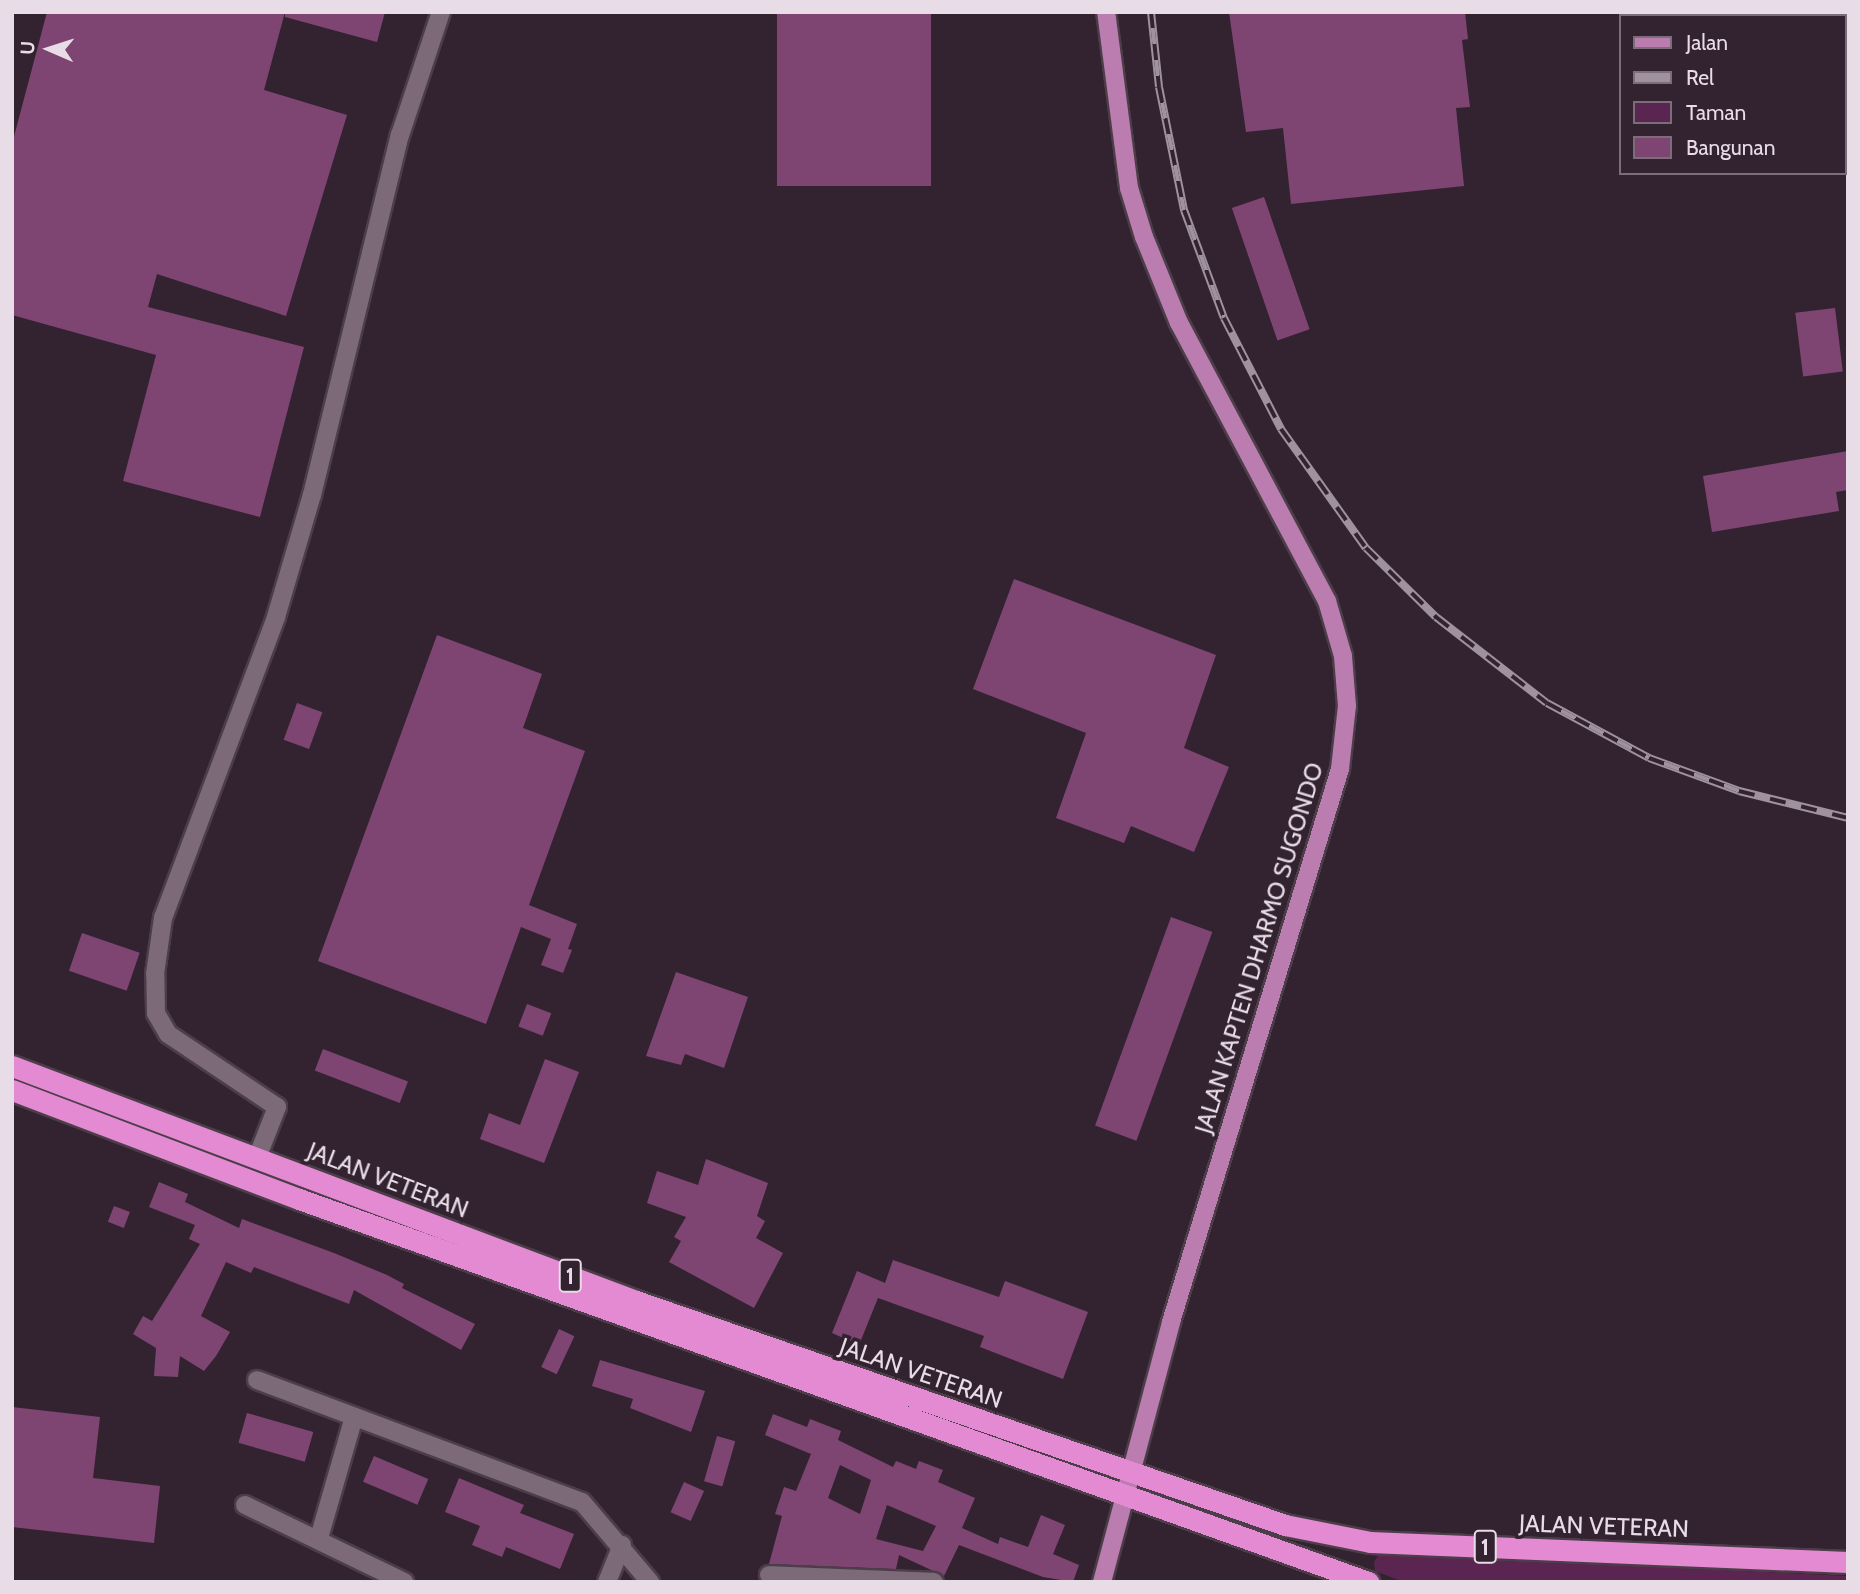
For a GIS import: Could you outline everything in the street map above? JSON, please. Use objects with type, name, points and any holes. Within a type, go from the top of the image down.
[{"type":"highway","name":"JALAN VETERAN","points":[[12,1066],[636,1301],[1285,1525],[1370,1542],[1848,1562]]},
{"type":"highway","name":"JALAN VETERAN","points":[[12,1090],[299,1199],[1364,1580]]},
{"type":"highway","points":[[1364,1580],[1370,1542]]},
{"type":"main road","name":"JALAN KAPTEN DHARMO SUGONDO","points":[[1102,1582],[1171,1322],[1340,769],[1346,706],[1343,656],[1327,601],[1179,323],[1144,237],[1129,188],[1106,12]]},
{"type":"street","points":[[257,1158],[277,1107],[168,1034],[156,1013],[155,974],[163,918],[276,617],[312,495],[400,135],[441,12]]},
{"type":"street","points":[[257,1380],[582,1502],[622,1545],[650,1582]]},
{"type":"street","points":[[319,1538],[354,1417]]},
{"type":"street","points":[[245,1505],[319,1538],[400,1580]]},
{"type":"street","points":[[607,1582],[622,1545]]},
{"type":"street","points":[[769,1576],[934,1582]]},
{"type":"green space","points":[[1380,1553],[1848,1576],[1848,1582],[1404,1582],[1375,1571],[1374,1562]]},
{"type":"building","points":[[47,12],[285,12],[264,90],[347,115],[286,316],[157,274],[148,307],[304,347],[260,517],[123,481],[156,355],[12,315],[12,144]]},
{"type":"building","points":[[285,12],[385,12],[377,42],[285,17]]},
{"type":"building","points":[[777,12],[931,12],[931,186],[777,186]]},
{"type":"building","points":[[1229,12],[1465,12],[1468,39],[1462,40],[1470,107],[1456,108],[1464,186],[1291,204],[1283,128],[1246,132]]},
{"type":"building","points":[[1264,197],[1310,329],[1277,340],[1232,208]]},
{"type":"building","points":[[1835,308],[1843,372],[1803,376],[1795,313]]},
{"type":"building","points":[[1848,451],[1848,490],[1836,492],[1839,511],[1712,532],[1703,476]]},
{"type":"building","points":[[1014,579],[1216,655],[1184,748],[1229,767],[1194,852],[1131,826],[1124,843],[1056,818],[1086,733],[973,689]]},
{"type":"building","points":[[437,635],[542,674],[523,728],[585,751],[529,905],[577,924],[568,949],[572,950],[563,973],[541,965],[551,939],[521,927],[486,1024],[318,961]]},
{"type":"building","points":[[297,703],[322,712],[309,749],[284,740]]},
{"type":"building","points":[[1171,917],[1212,932],[1136,1141],[1095,1126]]},
{"type":"building","points":[[82,933],[140,953],[127,991],[69,971]]},
{"type":"building","points":[[676,972],[748,997],[724,1068],[685,1054],[681,1065],[646,1056]]},
{"type":"building","points":[[527,1004],[551,1013],[543,1036],[518,1026]]},
{"type":"building","points":[[323,1049],[408,1082],[400,1103],[315,1070]]},
{"type":"building","points":[[545,1059],[579,1072],[544,1163],[480,1139],[489,1113],[520,1125]]},
{"type":"building","points":[[706,1159],[768,1183],[757,1216],[765,1221],[756,1238],[783,1253],[754,1308],[669,1262],[681,1241],[674,1237],[686,1217],[647,1203],[657,1171],[698,1185]]},
{"type":"building","points":[[159,1182],[188,1194],[185,1202],[239,1228],[242,1219],[334,1253],[387,1275],[404,1284],[402,1288],[475,1324],[461,1350],[354,1290],[349,1304],[254,1267],[251,1273],[226,1262],[201,1316],[230,1332],[216,1356],[204,1371],[180,1356],[178,1377],[154,1376],[156,1348],[133,1334],[143,1316],[152,1321],[200,1244],[189,1239],[195,1225],[149,1207]]},
{"type":"building","points":[[114,1206],[130,1212],[124,1228],[108,1222]]},
{"type":"building","points":[[893,1260],[999,1297],[1005,1281],[1088,1312],[1063,1379],[980,1347],[984,1336],[878,1298],[859,1345],[832,1333],[857,1271],[885,1283]]},
{"type":"building","points":[[559,1329],[574,1336],[557,1374],[541,1367]]},
{"type":"building","points":[[600,1360],[705,1391],[691,1432],[630,1408],[633,1399],[592,1386]]},
{"type":"building","points":[[12,1407],[100,1417],[93,1478],[160,1486],[154,1543],[12,1527]]},
{"type":"building","points":[[247,1413],[313,1432],[305,1462],[238,1443]]},
{"type":"building","points":[[773,1414],[807,1427],[810,1419],[841,1431],[838,1440],[893,1467],[896,1461],[916,1469],[919,1461],[943,1470],[938,1482],[975,1498],[962,1528],[998,1544],[1000,1537],[1028,1547],[1041,1515],[1065,1525],[1053,1554],[1079,1565],[1073,1582],[1043,1577],[959,1545],[944,1576],[899,1555],[896,1569],[769,1564],[782,1516],[775,1514],[784,1487],[796,1491],[811,1454],[765,1435]],"holes":[[[840,1465],[871,1480],[860,1514],[828,1498]],[[887,1505],[936,1526],[923,1551],[876,1539]]]},
{"type":"building","points":[[717,1436],[735,1441],[722,1486],[704,1481]]},
{"type":"building","points":[[374,1456],[428,1479],[417,1505],[363,1482]]},
{"type":"building","points":[[459,1478],[524,1505],[520,1513],[574,1534],[560,1569],[506,1547],[502,1557],[472,1545],[480,1526],[445,1512]]},
{"type":"building","points":[[684,1482],[704,1491],[691,1521],[671,1512]]},
{"type":"railway","points":[[1151,12],[1159,87],[1184,210],[1224,318],[1281,429],[1366,548],[1436,617],[1547,703],[1649,758],[1739,791],[1848,818]]}]
